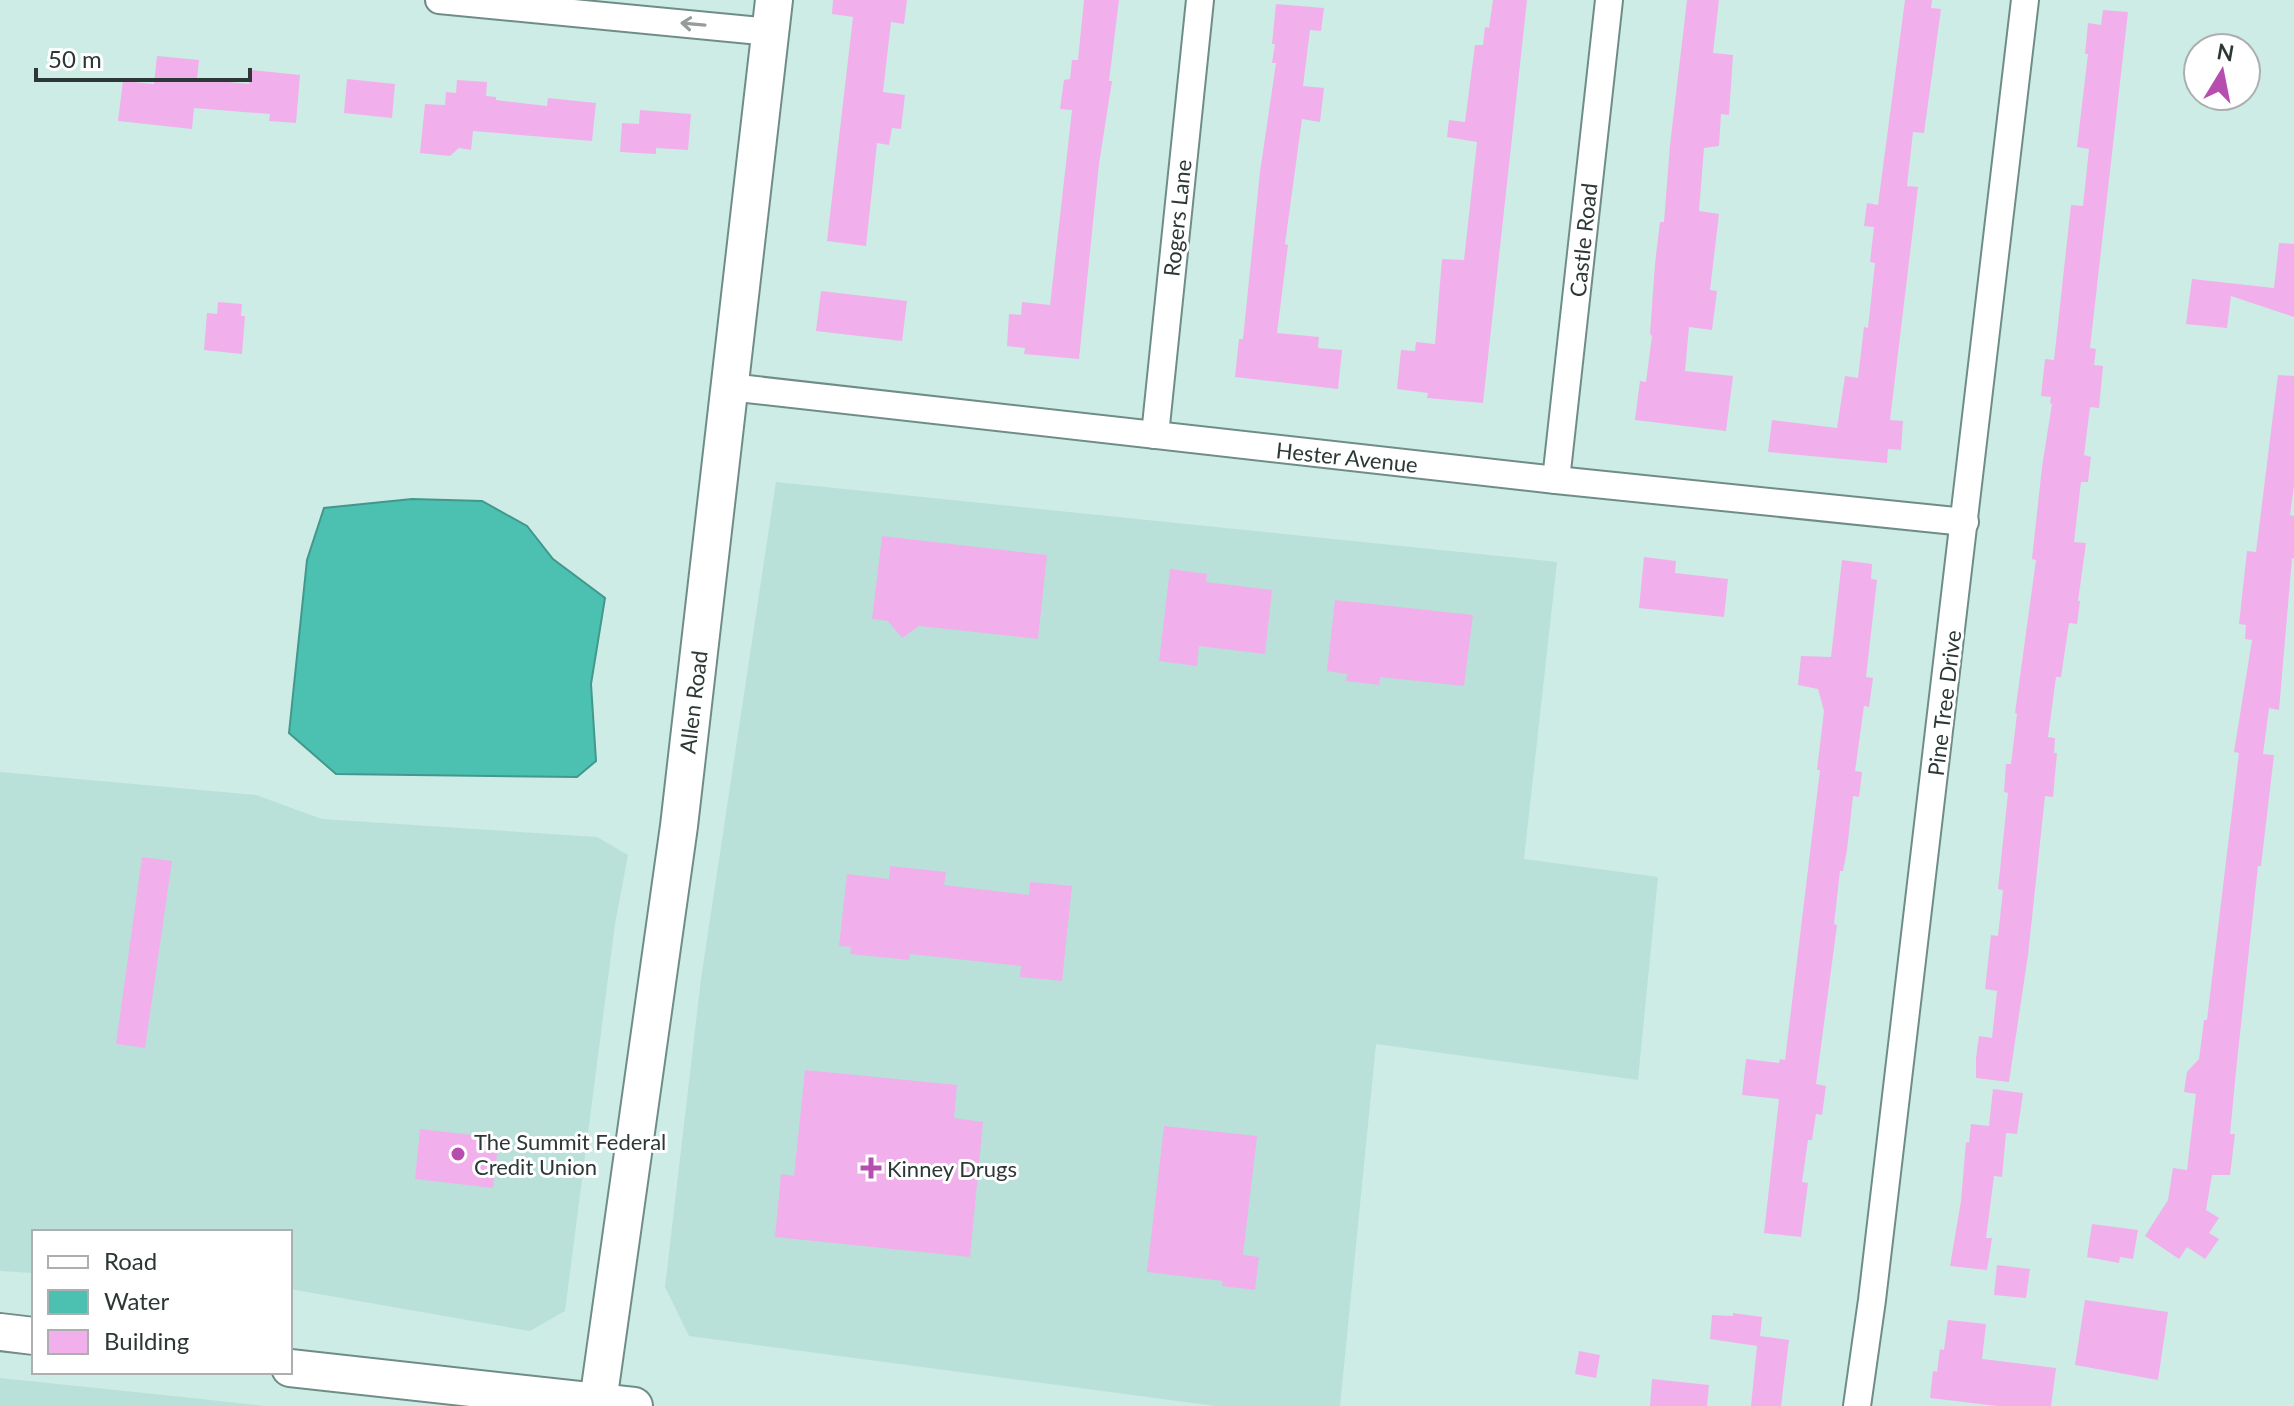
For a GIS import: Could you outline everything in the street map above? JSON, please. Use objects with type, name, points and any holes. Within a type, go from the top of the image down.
[{"type":"street","points":[[439,0],[772,16]]},
{"type":"street","name":"Rogers Lane","points":[[1155,435],[1200,0]]},
{"type":"street","name":"Castle Road","points":[[1556,480],[1609,0]]},
{"type":"street","name":"Pine Tree Drive","points":[[1857,1406],[2025,0]]},
{"type":"street","name":"Allen Road","points":[[598,1402],[679,826],[772,16]]},
{"type":"street","name":"Hester Avenue","points":[[729,387],[1556,480],[1965,522]]},
{"type":"street","points":[[0,1332],[32,1336]]},
{"type":"street","points":[[292,1368],[634,1406]]},
{"type":"shaded area","points":[[776,482],[1557,562],[1524,859],[1658,877],[1638,1080],[1376,1044],[1340,1406],[1215,1406],[689,1336],[665,1287],[701,979]]},
{"type":"shaded area","points":[[0,772],[256,795],[322,819],[597,837],[628,855],[615,924],[565,1311],[530,1331],[292,1289],[292,1230],[32,1230],[32,1273],[0,1271]]},
{"type":"shaded area","points":[[0,1378],[183,1397],[266,1406],[0,1406]]},
{"type":"water","points":[[412,499],[482,501],[527,526],[553,559],[605,598],[591,684],[596,761],[577,777],[336,774],[289,733],[307,560],[324,508]]},
{"type":"building","points":[[833,0],[907,0],[904,24],[891,22],[883,92],[905,95],[901,129],[892,128],[889,145],[877,143],[866,246],[827,241],[853,17],[832,14]]},
{"type":"building","points":[[1084,0],[1119,0],[1079,359],[1024,354],[1025,348],[1007,346],[1009,314],[1021,315],[1022,302],[1050,305],[1072,110],[1060,109],[1064,80],[1070,79],[1072,60],[1078,60]]},
{"type":"building","points":[[1493,0],[1527,0],[1483,403],[1427,398],[1428,393],[1397,389],[1401,350],[1415,351],[1416,342],[1435,344],[1442,259],[1464,260],[1477,142],[1447,137],[1449,120],[1465,122],[1475,45],[1483,45]]},
{"type":"building","points":[[1687,0],[1719,0],[1713,53],[1733,55],[1729,115],[1721,114],[1719,146],[1704,148],[1699,211],[1719,214],[1710,290],[1717,291],[1712,330],[1689,327],[1685,371],[1733,376],[1726,431],[1635,420],[1640,381],[1646,382],[1652,336],[1655,264],[1660,222],[1664,222]]},
{"type":"building","points":[[1905,0],[1932,0],[1931,8],[1941,9],[1924,133],[1913,132],[1907,186],[1918,187],[1890,420],[1903,421],[1901,450],[1888,449],[1887,463],[1768,452],[1772,420],[1837,428],[1845,376],[1858,378],[1864,327],[1868,328],[1875,263],[1870,262],[1874,227],[1864,226],[1867,203],[1878,205]]},
{"type":"building","points":[[1276,4],[1324,8],[1321,31],[1310,30],[1303,86],[1324,88],[1320,122],[1302,119],[1277,333],[1319,337],[1318,348],[1342,350],[1338,389],[1235,377],[1239,339],[1243,339],[1260,172],[1276,63],[1272,63],[1275,44],[1272,44]]},
{"type":"building","points":[[2103,10],[2128,12],[2090,348],[2096,349],[2094,365],[2103,366],[2099,408],[2090,407],[2084,455],[2091,457],[2088,482],[2081,482],[2074,542],[2086,543],[2077,624],[2069,623],[2061,677],[2056,677],[2048,737],[2055,738],[2054,753],[2057,753],[2053,797],[2045,796],[2028,955],[2009,1082],[1976,1078],[1976,1058],[1979,1036],[1992,1038],[1997,991],[1985,989],[1991,935],[1998,936],[2003,890],[1998,889],[2008,793],[2004,792],[2006,764],[2011,764],[2036,560],[2032,559],[2042,467],[2052,404],[2051,397],[2041,396],[2045,359],[2054,360],[2071,205],[2083,206],[2089,149],[2077,147],[2088,54],[2085,54],[2088,23],[2101,25]]},
{"type":"building","points":[[157,56],[199,60],[197,79],[249,84],[251,70],[300,75],[296,123],[269,121],[270,114],[194,108],[192,129],[118,121],[123,81],[154,84]]},
{"type":"building","points":[[347,79],[395,84],[392,118],[344,113]]},
{"type":"building","points":[[457,80],[487,82],[486,96],[496,97],[496,100],[547,106],[548,98],[596,103],[592,141],[473,131],[471,150],[459,148],[450,156],[420,153],[425,104],[445,105],[446,92],[456,93]]},
{"type":"building","points":[[640,110],[691,114],[688,150],[656,148],[656,154],[620,152],[622,123],[639,124]]},
{"type":"building","points":[[2279,243],[2294,244],[2294,317],[2231,296],[2227,328],[2186,324],[2192,279],[2274,288]]},
{"type":"building","points":[[821,291],[907,301],[902,341],[816,331]]},
{"type":"building","points":[[218,302],[242,304],[241,316],[245,316],[242,354],[204,350],[207,313],[217,314]]},
{"type":"building","points":[[2278,375],[2294,376],[2294,485],[2290,515],[2294,516],[2294,559],[2279,710],[2269,708],[2263,754],[2274,755],[2261,866],[2258,866],[2236,1071],[2230,1134],[2235,1134],[2230,1175],[2212,1175],[2206,1210],[2219,1218],[2209,1233],[2219,1239],[2205,1259],[2187,1247],[2179,1259],[2145,1236],[2168,1200],[2173,1168],[2187,1170],[2196,1094],[2184,1092],[2187,1072],[2199,1059],[2204,1020],[2207,1020],[2239,753],[2234,752],[2252,640],[2245,639],[2246,625],[2239,624],[2247,551],[2256,552]]},
{"type":"building","points":[[882,536],[1047,555],[1038,639],[919,626],[902,638],[888,621],[872,619]]},
{"type":"building","points":[[1644,557],[1676,561],[1675,573],[1728,579],[1724,617],[1639,608]]},
{"type":"building","points":[[1842,560],[1872,564],[1871,579],[1877,580],[1866,677],[1873,678],[1869,707],[1864,706],[1855,771],[1862,772],[1859,797],[1853,796],[1847,850],[1843,871],[1840,871],[1834,924],[1837,925],[1816,1084],[1826,1086],[1822,1115],[1816,1114],[1812,1140],[1808,1140],[1802,1182],[1808,1183],[1801,1237],[1764,1233],[1779,1099],[1742,1095],[1746,1059],[1779,1063],[1780,1059],[1785,1060],[1820,770],[1817,770],[1824,711],[1818,689],[1798,685],[1801,656],[1831,657]]},
{"type":"building","points":[[1170,569],[1207,574],[1206,582],[1272,590],[1265,654],[1199,646],[1197,666],[1159,661]]},
{"type":"building","points":[[1335,600],[1473,615],[1464,686],[1380,677],[1379,685],[1346,681],[1347,674],[1327,671]]},
{"type":"building","points":[[142,857],[172,861],[145,1048],[116,1044]]},
{"type":"building","points":[[890,866],[946,872],[944,885],[1029,895],[1030,882],[1072,886],[1062,981],[1020,977],[1021,966],[910,954],[909,960],[850,954],[851,947],[839,946],[847,874],[889,879]]},
{"type":"building","points":[[805,1070],[957,1085],[954,1118],[983,1122],[970,1257],[775,1237],[781,1174],[794,1176]]},
{"type":"building","points":[[1993,1089],[2023,1093],[2017,1134],[2006,1133],[2002,1177],[1994,1176],[1986,1238],[1992,1238],[1987,1270],[1950,1266],[1961,1201],[1966,1142],[1969,1143],[1971,1124],[1989,1126]]},
{"type":"building","points":[[1164,1126],[1257,1136],[1243,1255],[1259,1257],[1255,1290],[1222,1286],[1223,1281],[1147,1272]]},
{"type":"building","points":[[420,1129],[499,1138],[493,1188],[415,1179]]},
{"type":"building","points":[[2092,1224],[2138,1230],[2133,1259],[2120,1257],[2119,1263],[2087,1257]]},
{"type":"building","points":[[1997,1265],[2030,1269],[2026,1298],[1994,1295]]},
{"type":"building","points":[[2085,1300],[2168,1312],[2158,1380],[2075,1365]]},
{"type":"building","points":[[1733,1313],[1762,1317],[1760,1336],[1789,1340],[1781,1406],[1751,1406],[1757,1346],[1710,1339],[1712,1315],[1733,1316]]},
{"type":"building","points":[[1948,1320],[1986,1324],[1982,1359],[2056,1368],[2051,1406],[1998,1406],[1930,1398],[1933,1371],[1937,1372],[1940,1349],[1944,1350]]},
{"type":"building","points":[[1579,1351],[1600,1355],[1596,1378],[1575,1374]]},
{"type":"building","points":[[1652,1379],[1709,1385],[1707,1406],[1650,1406]]},
{"type":"place","name":"The Summit Federal Credit Union","points":[[458,1154]]},
{"type":"place","name":"Kinney Drugs","points":[[871,1168]]}]
